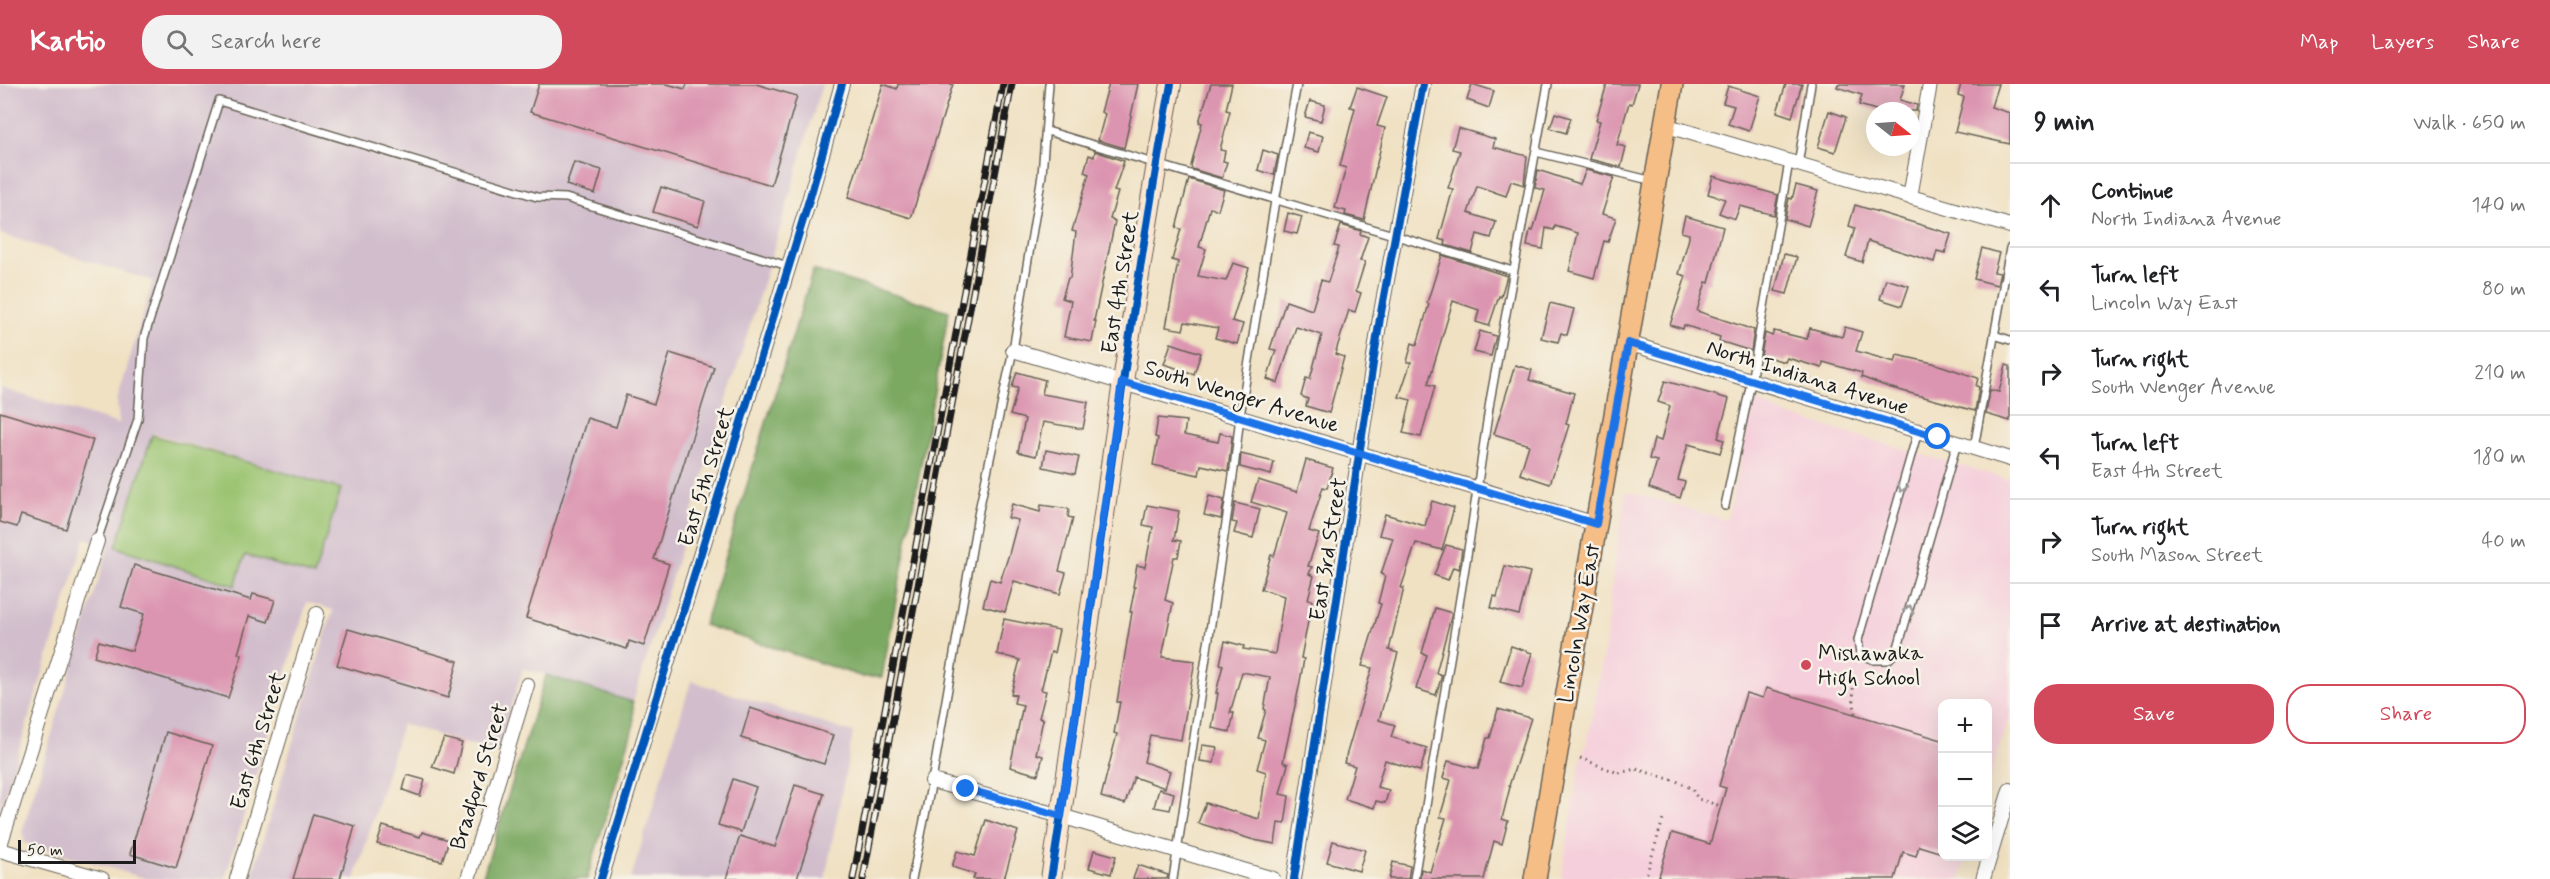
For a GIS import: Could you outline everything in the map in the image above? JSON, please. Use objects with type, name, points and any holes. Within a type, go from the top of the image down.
[{"type":"main road","name":"Lincoln Way East","points":[[1535,879],[1672,84]]},
{"type":"street","name":"East 5th Street","points":[[601,879],[842,84]]},
{"type":"street","name":"East 4th Street","points":[[1051,879],[1085,659],[1122,382],[1171,84]]},
{"type":"street","name":"East 3rd Street","points":[[1294,879],[1395,236],[1423,84]]},
{"type":"street","points":[[1910,197],[1930,84]]},
{"type":"street","points":[[1664,125],[2010,226]]},
{"type":"street","name":"North Indiana Avenue","points":[[1628,343],[2010,459]]},
{"type":"street","name":"South Wenger Avenue","points":[[1013,350],[1596,524]]},
{"type":"street","points":[[97,541],[0,848],[102,879]]},
{"type":"street","name":"East 6th Street","points":[[237,879],[317,614]]},
{"type":"street","name":"Bradford Street","points":[[468,879],[528,685]]},
{"type":"street","points":[[932,780],[1273,879]]},
{"type":"street","points":[[1983,879],[2010,794]]},
{"type":"lane","points":[[912,879],[932,780],[978,515],[1013,350],[1042,175],[1049,84]]},
{"type":"lane","points":[[1173,879],[1240,416],[1275,201],[1297,84]]},
{"type":"lane","points":[[1414,879],[1476,487],[1548,84]]},
{"type":"lane","points":[[1725,506],[1811,84]]},
{"type":"lane","points":[[97,541],[138,419],[144,338],[219,101],[537,197],[566,198],[788,266]]},
{"type":"lane","points":[[1047,131],[1513,271]]},
{"type":"lane","points":[[1536,152],[1654,181]]},
{"type":"lane","points":[[1974,448],[2010,248]]},
{"type":"lane","points":[[1994,335],[2010,340]]},
{"type":"lane","points":[[1918,431],[1858,640],[1860,653],[1874,660],[1888,660],[1897,651],[1957,443]]},
{"type":"path","points":[[1853,688],[1855,714]]},
{"type":"path","points":[[1580,758],[1618,773],[1636,769],[1679,782],[1692,789],[1698,799],[1721,806]]},
{"type":"path","points":[[1645,879],[1664,816]]},
{"type":"shaded area","points":[[0,84],[822,84],[782,222],[633,702],[523,668],[497,753],[402,724],[355,879],[251,879],[333,610],[307,602],[225,879],[148,879],[25,843],[22,832],[109,546],[85,538],[0,811],[0,388],[119,424],[117,401],[153,281],[0,234]],"holes":[[[153,433],[341,489],[245,555],[235,585],[116,547]]]},
{"type":"shaded area","name":"Mishawaka High School","points":[[1754,400],[1783,414],[2010,480],[2010,720],[2007,722],[1992,772],[1992,699],[1938,699],[1938,861],[1965,861],[1961,879],[1561,879],[1580,764],[1589,735],[1608,627],[1613,570],[1626,491],[1727,520]]},
{"type":"shaded area","points":[[691,681],[853,733],[825,879],[631,879]]},
{"type":"green space","points":[[813,270],[949,311],[882,677],[863,677],[704,625]]},
{"type":"green space","points":[[152,435],[341,489],[314,576],[245,555],[235,586],[116,547]]},
{"type":"green space","points":[[546,675],[633,702],[634,724],[587,879],[492,879],[483,876]]},
{"type":"building","points":[[539,84],[667,84],[685,89],[687,84],[756,84],[797,96],[771,185],[530,112]]},
{"type":"building","points":[[883,84],[897,89],[898,84],[953,84],[911,218],[848,198]]},
{"type":"building","points":[[1109,84],[1138,84],[1124,148],[1098,140],[1105,114],[1101,112]]},
{"type":"building","points":[[1211,84],[1232,84],[1226,110],[1230,111],[1220,150],[1225,151],[1223,161],[1227,162],[1222,178],[1192,169],[1191,166],[1202,123],[1199,122]]},
{"type":"building","points":[[1472,84],[1494,91],[1489,108],[1467,100]]},
{"type":"building","points":[[1607,84],[1638,84],[1632,104],[1629,103],[1617,145],[1626,147],[1621,167],[1589,159],[1600,121],[1596,120]]},
{"type":"building","points":[[1786,84],[1802,84],[1792,117],[1777,112]]},
{"type":"building","points":[[1838,84],[1905,84],[1900,100],[1907,102],[1866,102],[1866,107],[1859,105],[1862,95],[1837,87]]},
{"type":"building","points":[[1961,84],[1998,84],[1991,107],[2010,113],[2010,144],[1955,132],[1964,97],[1958,95]]},
{"type":"building","points":[[1728,86],[1760,96],[1749,131],[1728,124],[1734,106],[1723,103]]},
{"type":"building","points":[[1357,87],[1387,97],[1377,126],[1385,128],[1364,220],[1345,215],[1346,211],[1335,208],[1346,168],[1340,166],[1355,108],[1350,107]]},
{"type":"building","points":[[1310,101],[1325,105],[1321,121],[1305,117]]},
{"type":"building","points":[[1829,111],[1846,117],[1835,152],[1818,147]]},
{"type":"building","points":[[1555,113],[1571,118],[1566,133],[1550,128]]},
{"type":"building","points":[[1458,128],[1495,139],[1493,147],[1527,156],[1524,185],[1511,181],[1506,196],[1477,186],[1468,213],[1496,222],[1491,238],[1477,234],[1472,253],[1445,245],[1446,241],[1439,239],[1453,189],[1448,188],[1460,151],[1452,149]]},
{"type":"building","points":[[1308,132],[1323,136],[1319,152],[1304,148]]},
{"type":"building","points":[[1263,150],[1278,155],[1274,175],[1258,170]]},
{"type":"building","points":[[1095,151],[1124,161],[1114,191],[1118,192],[1110,219],[1115,221],[1094,321],[1096,321],[1092,342],[1064,337],[1071,301],[1062,298],[1068,278],[1070,278],[1076,232],[1072,231],[1089,174],[1084,172],[1089,155],[1094,157]]},
{"type":"building","points":[[574,162],[602,170],[595,194],[566,185]]},
{"type":"building","points":[[1538,170],[1580,184],[1586,170],[1614,177],[1602,214],[1616,218],[1608,242],[1604,241],[1594,278],[1569,271],[1578,233],[1555,226],[1554,230],[1546,228],[1543,249],[1527,246],[1530,230],[1533,231],[1545,190],[1535,188]]},
{"type":"building","points":[[1713,176],[1778,195],[1774,215],[1740,206],[1735,219],[1719,213],[1725,199],[1708,194]]},
{"type":"building","points":[[1189,179],[1224,190],[1218,210],[1210,208],[1199,247],[1206,249],[1198,276],[1226,281],[1233,263],[1249,268],[1232,321],[1243,324],[1237,344],[1215,338],[1218,328],[1185,322],[1183,330],[1166,327],[1178,262],[1172,260],[1181,229],[1176,228]]},
{"type":"building","points":[[1796,185],[1818,191],[1808,226],[1785,219],[1789,198],[1792,199]]},
{"type":"building","points":[[661,187],[705,201],[698,226],[653,212]]},
{"type":"building","points":[[1855,205],[1951,234],[1945,253],[1937,251],[1934,262],[1868,241],[1862,262],[1846,257],[1855,228],[1849,226]]},
{"type":"building","points":[[1288,213],[1302,217],[1297,234],[1284,231]]},
{"type":"building","points":[[1685,216],[1723,227],[1709,283],[1706,282],[1697,311],[1754,330],[1751,351],[1719,341],[1720,337],[1684,325],[1683,329],[1670,325],[1686,276],[1679,274],[1689,238],[1689,234],[1681,232]]},
{"type":"building","points":[[1341,225],[1361,231],[1360,234],[1368,237],[1360,261],[1365,262],[1356,291],[1361,293],[1355,312],[1349,310],[1335,354],[1344,357],[1329,413],[1306,406],[1308,399],[1301,396],[1306,378],[1310,379],[1322,335],[1296,327],[1278,383],[1267,379],[1276,350],[1270,349],[1286,301],[1312,310],[1321,280],[1328,282],[1339,247],[1334,246]]},
{"type":"building","points":[[1982,248],[1999,253],[1994,272],[2000,273],[1997,285],[1974,279]]},
{"type":"building","points":[[1784,254],[1797,257],[1787,294],[1775,291]]},
{"type":"building","points":[[1442,255],[1507,276],[1489,326],[1476,322],[1479,310],[1453,301],[1428,384],[1435,386],[1421,437],[1403,433],[1411,400],[1399,397],[1411,362],[1407,362],[1412,343],[1417,345]]},
{"type":"building","points":[[1886,279],[1909,286],[1902,306],[1880,299]]},
{"type":"building","points":[[1550,303],[1574,309],[1567,335],[1561,333],[1558,342],[1541,338]]},
{"type":"building","points":[[1845,327],[1862,332],[1856,351],[1895,362],[1897,355],[1933,363],[1978,378],[1976,386],[1979,387],[1975,411],[1888,387],[1861,377],[1862,373],[1823,362],[1822,368],[1787,358],[1785,362],[1761,355],[1765,333],[1772,336],[1774,331],[1807,339],[1810,328],[1842,337]]},
{"type":"building","points":[[1480,331],[1496,336],[1491,356],[1474,352]]},
{"type":"building","points":[[1171,343],[1201,353],[1194,374],[1164,364]]},
{"type":"building","points":[[670,353],[714,367],[654,559],[669,564],[644,646],[629,641],[627,649],[526,618],[587,418],[616,427],[626,395],[654,404]]},
{"type":"building","points":[[1515,365],[1532,370],[1529,380],[1574,393],[1566,424],[1569,425],[1550,484],[1520,474],[1529,445],[1494,434]]},
{"type":"building","points":[[2006,365],[2010,366],[2010,421],[1986,414],[1990,390],[1999,392]]},
{"type":"building","points":[[1017,372],[1045,380],[1042,394],[1088,402],[1083,429],[1043,422],[1036,456],[1018,452],[1025,419],[1010,415],[1018,388],[1012,387]]},
{"type":"building","points":[[1665,381],[1729,399],[1718,438],[1724,440],[1720,453],[1688,444],[1678,480],[1685,482],[1680,498],[1649,488],[1657,461],[1649,459],[1654,439],[1661,441],[1670,406],[1658,402]]},
{"type":"building","points":[[0,412],[93,440],[66,529],[21,515],[17,527],[0,522]]},
{"type":"building","points":[[1158,418],[1186,421],[1184,435],[1218,442],[1220,433],[1232,436],[1228,471],[1201,465],[1199,475],[1153,465],[1158,438],[1155,437]]},
{"type":"building","points":[[1046,450],[1079,457],[1075,474],[1043,467]]},
{"type":"building","points":[[1241,454],[1274,462],[1271,475],[1240,467]]},
{"type":"building","points":[[1306,460],[1333,468],[1327,488],[1323,487],[1309,531],[1319,534],[1308,566],[1312,567],[1309,574],[1314,576],[1308,599],[1312,600],[1301,658],[1304,659],[1299,687],[1283,762],[1288,764],[1280,794],[1289,796],[1285,824],[1278,823],[1275,844],[1198,823],[1206,803],[1259,819],[1266,772],[1257,769],[1265,740],[1258,738],[1266,710],[1264,709],[1270,677],[1242,672],[1230,713],[1234,713],[1230,732],[1212,728],[1218,693],[1216,693],[1223,665],[1220,664],[1225,641],[1244,646],[1243,649],[1275,654],[1284,596],[1261,589],[1287,513],[1251,502],[1258,480],[1297,492]]},
{"type":"building","points":[[1209,496],[1224,500],[1221,519],[1204,515]]},
{"type":"building","points":[[1432,501],[1454,508],[1442,550],[1416,543],[1401,588],[1404,588],[1389,650],[1398,653],[1379,720],[1395,725],[1391,737],[1427,748],[1420,771],[1385,760],[1377,787],[1389,790],[1385,803],[1376,801],[1374,808],[1345,799],[1355,766],[1344,763],[1372,668],[1362,666],[1381,604],[1378,603],[1385,576],[1381,574],[1393,538],[1379,535],[1385,514],[1425,526]]},
{"type":"building","points":[[1235,503],[1260,509],[1253,538],[1234,533],[1237,523],[1232,522]]},
{"type":"building","points":[[1012,504],[1040,512],[1041,505],[1069,509],[1068,517],[1073,518],[1059,571],[1066,573],[1060,594],[1014,581],[1005,612],[983,606],[990,579],[1000,582],[1009,554],[1018,520],[1008,518]]},
{"type":"building","points":[[1147,505],[1179,511],[1174,540],[1181,541],[1178,557],[1174,557],[1165,600],[1173,603],[1162,657],[1195,661],[1181,740],[1150,735],[1144,762],[1170,771],[1165,788],[1134,777],[1125,804],[1101,797],[1117,734],[1114,733],[1120,702],[1117,702],[1132,612],[1130,612],[1137,565],[1145,567],[1153,527],[1143,525]]},
{"type":"building","points":[[1446,545],[1462,549],[1459,569],[1453,567],[1448,580],[1434,575]]},
{"type":"building","points":[[134,565],[251,600],[253,594],[275,600],[268,622],[249,616],[238,654],[242,655],[228,698],[94,657],[99,641],[132,651],[144,614],[121,607]]},
{"type":"building","points":[[1505,566],[1530,572],[1519,615],[1491,608],[1494,596],[1497,597]]},
{"type":"building","points":[[1435,608],[1452,613],[1436,673],[1442,675],[1436,695],[1416,689],[1427,655],[1422,653]]},
{"type":"building","points":[[1004,619],[1059,630],[1054,653],[1051,652],[1041,690],[1046,691],[1039,718],[1043,719],[1036,754],[1043,756],[1038,775],[1010,767],[1023,705],[1014,703],[1016,695],[1011,694],[1020,660],[997,654]]},
{"type":"building","points":[[348,629],[458,661],[448,698],[337,665]]},
{"type":"building","points":[[1511,646],[1532,653],[1522,688],[1500,682]]},
{"type":"building","name":"Mishawaka High School","points":[[1766,688],[1938,739],[1938,852],[1919,846],[1916,856],[1903,852],[1895,879],[1658,879],[1672,833],[1710,844],[1726,788],[1719,786],[1746,693],[1763,698]]},
{"type":"building","points":[[750,708],[833,735],[824,764],[741,738]]},
{"type":"building","points":[[1498,709],[1531,718],[1509,786],[1502,819],[1508,821],[1502,844],[1494,841],[1484,879],[1420,879],[1421,869],[1430,872],[1446,818],[1440,817],[1451,780],[1443,778],[1448,761],[1478,769]]},
{"type":"building","points":[[166,732],[212,746],[176,868],[130,854]]},
{"type":"building","points":[[444,738],[462,743],[454,774],[432,767]]},
{"type":"building","points":[[1202,745],[1217,747],[1214,763],[1200,761]]},
{"type":"building","points":[[407,775],[425,780],[420,796],[403,790]]},
{"type":"building","points":[[733,779],[756,787],[741,832],[718,825]]},
{"type":"building","points":[[795,785],[824,794],[797,879],[726,879],[740,836],[775,847]]},
{"type":"building","points":[[1159,789],[1174,793],[1170,810],[1154,807]]},
{"type":"building","points":[[313,814],[355,826],[340,879],[293,879]]},
{"type":"building","points":[[986,820],[1018,831],[1004,879],[973,879],[975,874],[952,867],[957,851],[975,856]]},
{"type":"building","points":[[383,826],[420,837],[422,832],[449,840],[442,861],[377,844]]},
{"type":"building","points":[[1333,841],[1365,850],[1359,871],[1327,862]]},
{"type":"building","points":[[1094,850],[1116,856],[1111,874],[1089,868]]},
{"type":"building","points":[[1393,862],[1410,866],[1408,879],[1389,879]]},
{"type":"building","points":[[1138,865],[1168,875],[1167,879],[1133,879]]},
{"type":"railway","points":[[853,879],[1003,84]]},
{"type":"railway","points":[[863,879],[1012,84]]},
{"type":"cycle path","points":[[601,879],[810,197],[842,84]]},
{"type":"cycle path","points":[[1051,879],[1138,282],[1171,84]]},
{"type":"cycle path","points":[[1294,879],[1380,318],[1423,84]]},
{"type":"place","name":"Mishawaka High School","points":[[1806,665]]},
{"type":"route","points":[[966,789],[1061,816],[1122,382],[1596,524],[1628,343],[1938,437]]}]
